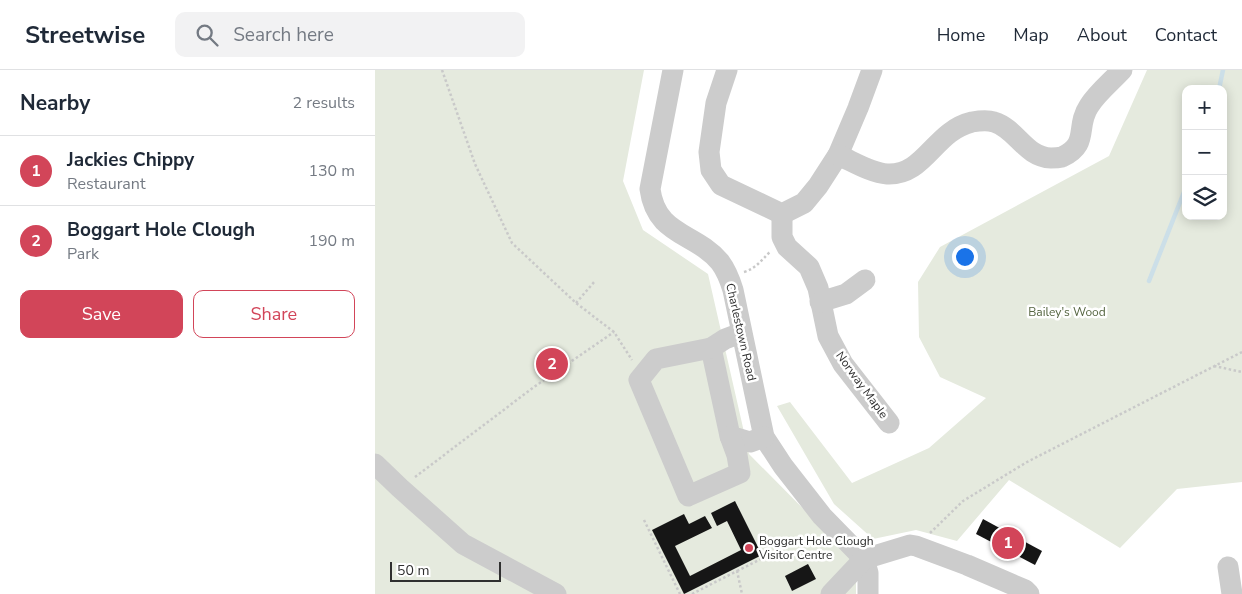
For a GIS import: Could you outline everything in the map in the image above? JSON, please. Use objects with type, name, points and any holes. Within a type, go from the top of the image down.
[{"type":"street","name":"Charlestown Road","points":[[673,70],[650,189],[651,200],[661,219],[669,227],[695,242],[719,261],[728,276],[733,290],[764,437],[783,466],[822,516],[864,559]]},
{"type":"street","points":[[727,70],[716,103],[709,152],[711,170],[721,185],[782,214]]},
{"type":"street","points":[[782,214],[803,203],[818,186],[838,155],[872,70]]},
{"type":"street","points":[[838,155],[886,174],[902,173],[914,167],[952,130],[978,121],[995,122],[1011,133],[1025,148],[1041,158],[1059,158],[1071,152],[1080,142],[1085,112],[1090,104],[1122,70]]},
{"type":"street","points":[[782,214],[782,237],[785,244]]},
{"type":"street","name":"Norway Maple","points":[[785,244],[809,267],[818,288],[828,336],[843,364],[875,390],[889,423]]},
{"type":"street","points":[[821,302],[846,294],[865,280]]},
{"type":"street","points":[[711,348],[740,473],[688,496],[639,380],[656,359],[711,348],[725,338],[741,333]]},
{"type":"street","points":[[730,436],[750,442],[764,437]]},
{"type":"street","points":[[375,464],[463,544],[555,594]]},
{"type":"street","points":[[831,594],[864,559],[910,545],[967,565],[1025,590],[1029,594]]},
{"type":"street","points":[[864,559],[868,572],[868,594]]},
{"type":"street","points":[[1228,567],[1232,594]]},
{"type":"path","points":[[442,70],[475,164],[512,243],[576,304],[614,332],[643,374]]},
{"type":"path","points":[[728,276],[753,269],[761,263],[768,253],[785,244]]},
{"type":"path","points":[[576,304],[595,281]]},
{"type":"path","points":[[400,488],[534,387],[614,332]]},
{"type":"path","points":[[916,546],[963,501],[1027,462],[1242,352]]},
{"type":"path","points":[[1214,366],[1242,372]]},
{"type":"path","points":[[644,520],[680,594]]},
{"type":"path","points":[[692,594],[765,557]]},
{"type":"path","points":[[737,571],[742,594]]},
{"type":"green space","points":[[375,70],[644,70],[623,181],[643,230],[708,274],[749,454],[856,562],[856,594],[375,594]]},
{"type":"green space","name":"Bailey's Wood","points":[[1147,70],[1242,70],[1242,482],[1177,489],[1120,548],[1009,480],[957,541],[916,530],[873,539],[834,504],[777,406],[790,402],[852,483],[929,448],[986,398],[940,377],[919,337],[918,282],[940,247],[1109,156]]},
{"type":"building","name":"Boggart Hole Clough Visitor Centre","points":[[735,501],[762,555],[684,594],[652,530],[684,514],[689,524],[705,516],[712,528],[675,546],[690,576],[741,550],[727,521],[717,526],[711,513]]},
{"type":"building","points":[[983,519],[1042,551],[1035,565],[976,534]]},
{"type":"building","points":[[808,564],[816,579],[792,591],[785,576]]},
{"type":"waterway","points":[[1220,85],[1223,70]]},
{"type":"waterway","points":[[1149,281],[1182,197]]},
{"type":"place","name":"Boggart Hole Clough","points":[[552,364]]},
{"type":"place","name":"Jackies Chippy","points":[[1008,543]]},
{"type":"place","name":"Boggart Hole Clough Visitor Centre","points":[[749,548]]}]
